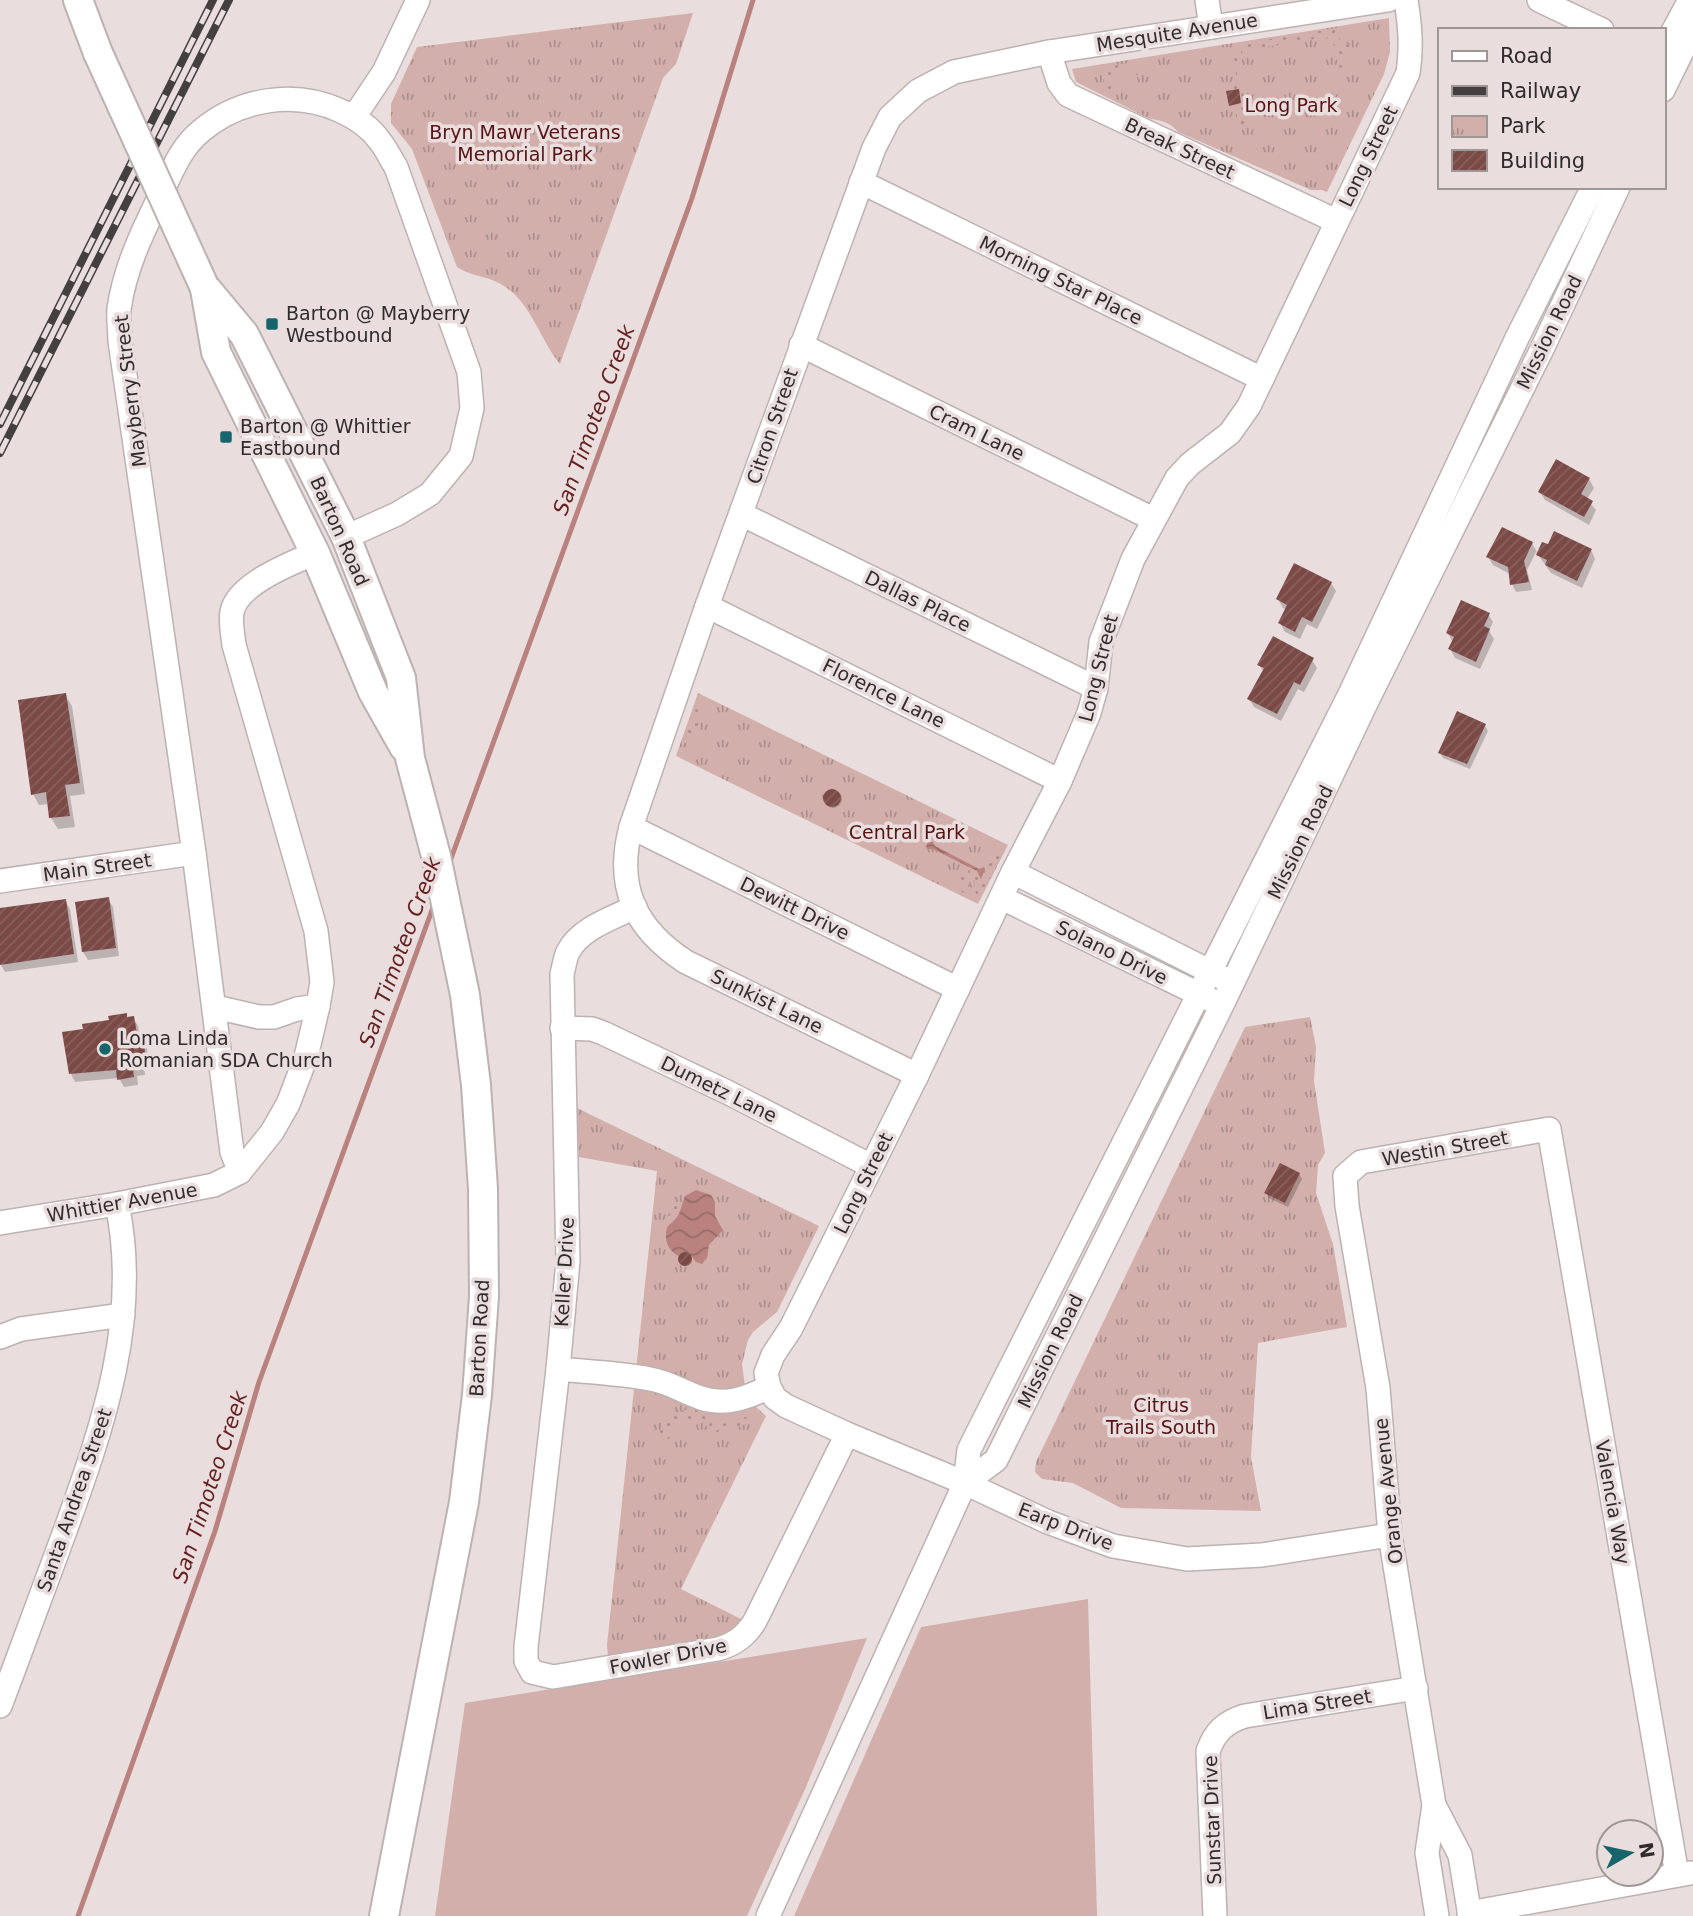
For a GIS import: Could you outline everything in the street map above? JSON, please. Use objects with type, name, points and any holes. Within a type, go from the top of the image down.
[{"type":"main road","name":"Barton Road","points":[[78,0],[98,53],[204,286],[216,352],[315,552],[373,692],[410,758]]},
{"type":"main road","name":"Barton Road","points":[[204,286],[244,334],[346,537],[401,678],[410,758],[436,856],[465,995],[475,1084],[483,1189],[484,1296],[477,1395],[464,1502],[384,1916]]},
{"type":"street","points":[[354,117],[384,72],[418,0]]},
{"type":"street","points":[[1207,0],[1211,27]]},
{"type":"street","name":"Mesquite Avenue","points":[[1049,52],[1388,0]]},
{"type":"street","name":"Long Street","points":[[769,1387],[766,1373],[769,1365],[791,1328],[1060,781],[1089,713],[1096,688],[1105,625],[1133,559],[1177,478],[1190,464],[1230,433],[1249,406],[1408,73],[1412,30],[1406,0]]},
{"type":"street","points":[[1539,0],[1598,28]]},
{"type":"street","points":[[1667,57],[1690,0]]},
{"type":"street","points":[[1667,57],[1693,29]]},
{"type":"street","name":"Break Street","points":[[1049,52],[1056,76],[1068,96],[1336,221]]},
{"type":"street","name":"Citron Street","points":[[635,907],[624,869],[631,827],[707,606],[874,148],[890,117],[918,91],[954,72],[1049,52]]},
{"type":"street","name":"Mayberry Street","points":[[240,1172],[232,1152],[215,1007],[120,341],[118,311],[135,246],[181,153],[200,132],[221,117],[244,106],[273,99],[293,97],[323,103],[354,117],[378,138],[396,167],[469,372],[472,408],[461,456],[430,494],[397,514],[346,537]]},
{"type":"street","name":"Morning Star Place","points":[[861,182],[1262,379]]},
{"type":"street","name":"Mission Road","points":[[768,1916],[965,1483],[969,1450],[1351,692],[1518,336],[1593,189]]},
{"type":"street","name":"Mission Road","points":[[965,1483],[996,1460],[1233,983],[1367,701],[1542,349],[1617,189]]},
{"type":"street","name":"Cram Lane","points":[[801,345],[1153,520]]},
{"type":"street","name":"Dallas Place","points":[[741,514],[1096,688]]},
{"type":"street","points":[[240,1172],[272,1132],[288,1104],[306,1057],[323,982],[316,931],[234,645],[232,611],[238,598],[249,587],[315,552]]},
{"type":"street","name":"Florence Lane","points":[[707,606],[1060,781]]},
{"type":"street","name":"Dewitt Drive","points":[[631,827],[958,989]]},
{"type":"street","name":"Main Street","points":[[0,881],[194,853]]},
{"type":"street","name":"Solano Drive","points":[[1013,872],[1233,983]]},
{"type":"street","name":"Solano Drive","points":[[1002,898],[1222,1005]]},
{"type":"street","name":"Keller Drive","points":[[532,1672],[526,1661],[526,1647],[568,1261],[562,974],[568,952],[578,940],[590,930],[635,907]]},
{"type":"street","name":"Sunkist Lane","points":[[635,907],[658,940],[687,962],[917,1075]]},
{"type":"street","points":[[1090,941],[1102,917]]},
{"type":"street","points":[[215,1007],[259,1017],[274,1017],[297,1009],[318,1006]]},
{"type":"street","name":"Dumetz Lane","points":[[562,1028],[592,1029],[603,1033],[729,1093],[871,1166]]},
{"type":"street","name":"Westin Street","points":[[1345,1176],[1361,1162],[1549,1129]]},
{"type":"street","name":"Valencia Way","points":[[1549,1129],[1685,1874]]},
{"type":"street","name":"Whittier Avenue","points":[[0,1223],[117,1205],[214,1185],[240,1172]]},
{"type":"street","name":"Orange Avenue","points":[[1345,1176],[1347,1206],[1378,1388],[1390,1535],[1434,1805],[1427,1853],[1437,1916]]},
{"type":"street","name":"Santa Andrea Street","points":[[0,1706],[93,1454],[114,1374],[122,1338],[125,1261],[117,1205]]},
{"type":"street","points":[[0,1337],[21,1329],[123,1315]]},
{"type":"street","points":[[558,1369],[668,1382],[700,1398],[716,1401],[744,1398],[769,1387]]},
{"type":"street","name":"Earp Drive","points":[[769,1387],[775,1398],[786,1406],[1048,1522],[1113,1546],[1187,1559],[1262,1555],[1390,1535]]},
{"type":"street","name":"Fowler Drive","points":[[532,1672],[553,1677],[718,1649],[736,1642],[748,1632],[755,1621],[847,1434]]},
{"type":"street","name":"Lima Street","points":[[1221,1728],[1245,1716],[1416,1688]]},
{"type":"street","name":"Sunstar Drive","points":[[1215,1916],[1208,1751],[1221,1728]]},
{"type":"street","name":"Orange Avenue","points":[[1434,1805],[1460,1855],[1469,1915]]},
{"type":"street","points":[[1469,1915],[1685,1874]]},
{"type":"green space","name":"Bryn Mawr Veterans Memorial Park","points":[[693,13],[676,64],[663,78],[560,364],[516,295],[500,284],[457,267],[412,149],[391,123],[391,104],[417,47]]},
{"type":"green space","name":"Long Park","points":[[1389,18],[1390,52],[1384,74],[1327,192],[1311,190],[1178,132],[1166,122],[1150,119],[1076,82],[1072,69]]},
{"type":"green space","points":[[1338,28],[1340,41],[1352,47],[1343,57],[1344,67],[1338,68],[1335,46],[1326,37],[1243,51],[1238,61],[1248,125],[1241,126],[1237,122],[1234,105],[1241,103],[1239,89],[1226,91],[1236,75],[1234,58],[1240,44]]},
{"type":"green space","points":[[1128,63],[1129,68],[1140,76],[1139,78],[1128,69],[1116,71],[1111,96],[1105,94],[1103,78],[1109,66]]},
{"type":"green space","name":"Central Park","points":[[698,693],[1008,845],[978,904],[676,756]]},
{"type":"green space","points":[[695,704],[699,728],[693,738],[682,744]]},
{"type":"green space","points":[[1000,851],[1003,853],[979,900],[974,885],[977,871],[986,859]]},
{"type":"green space","points":[[965,865],[970,868],[969,894],[961,892],[960,878]]},
{"type":"green space","name":"Citrus Trails South","points":[[1310,1017],[1316,1047],[1314,1081],[1325,1153],[1318,1165],[1316,1193],[1333,1244],[1347,1327],[1258,1343],[1251,1457],[1261,1511],[1121,1508],[1073,1483],[1042,1479],[1035,1472],[1036,1462],[1245,1027]]},
{"type":"green space","points":[[577,1108],[819,1226],[777,1312],[753,1332],[748,1340],[742,1364],[745,1386],[754,1405],[766,1416],[681,1589],[743,1620],[733,1631],[720,1638],[608,1656],[607,1645],[657,1171],[579,1157]]},
{"type":"green space","points":[[683,1202],[681,1212],[671,1224],[668,1216],[672,1205]]},
{"type":"green space","points":[[691,1408],[703,1413],[711,1423],[721,1420],[724,1424],[730,1420],[733,1423],[745,1417],[753,1421],[734,1429],[710,1433],[706,1425],[696,1418],[679,1418],[673,1423],[675,1426],[669,1439],[658,1436],[670,1417]]},
{"type":"green space","points":[[1088,1599],[1097,1916],[794,1916],[921,1627]]},
{"type":"green space","points":[[867,1638],[806,1787],[747,1916],[435,1916],[465,1703]]},
{"type":"water","points":[[928,842],[933,842],[935,846],[979,869],[984,867],[981,879],[977,871],[928,849]]},
{"type":"water","points":[[696,1190],[711,1195],[715,1202],[715,1216],[723,1230],[709,1245],[707,1258],[702,1264],[696,1262],[689,1253],[683,1252],[678,1256],[674,1253],[667,1244],[666,1236],[667,1227],[678,1216],[685,1196]]},
{"type":"building","points":[[1239,89],[1241,103],[1229,106],[1226,91]]},
{"type":"building","points":[[1556,459],[1590,478],[1581,494],[1593,501],[1584,517],[1538,492]]},
{"type":"building","points":[[1502,527],[1533,542],[1524,561],[1529,582],[1510,585],[1508,567],[1486,557]]},
{"type":"building","points":[[1554,531],[1592,549],[1577,581],[1545,565],[1547,560],[1536,555],[1542,542],[1548,544]]},
{"type":"building","points":[[1294,563],[1332,582],[1312,622],[1302,617],[1295,632],[1278,623],[1287,605],[1276,599]]},
{"type":"building","points":[[1461,600],[1490,613],[1484,626],[1490,629],[1476,662],[1448,649],[1454,637],[1446,633]]},
{"type":"building","points":[[1273,636],[1314,658],[1300,685],[1294,682],[1277,714],[1247,699],[1264,668],[1257,665]]},
{"type":"building","points":[[66,693],[80,783],[65,785],[70,816],[49,818],[46,792],[31,795],[18,700]]},
{"type":"building","points":[[1457,711],[1486,724],[1467,764],[1438,753]]},
{"type":"building","points":[[828,789],[836,789],[841,798],[839,805],[828,807],[823,802],[823,794]]},
{"type":"building","points":[[109,897],[116,948],[82,952],[75,902]]},
{"type":"building","points":[[66,899],[74,954],[0,965],[0,908]]},
{"type":"building","name":"Loma Linda Romanian SDA Church","points":[[127,1013],[127,1017],[134,1016],[138,1040],[143,1039],[146,1058],[140,1059],[141,1067],[133,1068],[134,1077],[117,1080],[116,1070],[69,1074],[62,1032],[83,1029],[82,1024],[109,1020],[108,1016]]},
{"type":"building","points":[[1280,1163],[1300,1173],[1285,1203],[1264,1193]]},
{"type":"building","points":[[685,1252],[690,1254],[690,1264],[685,1266],[680,1264],[678,1259],[680,1254]]},
{"type":"waterway","name":"San Timoteo Creek","points":[[449,864],[692,198],[753,0]]},
{"type":"waterway","name":"San Timoteo Creek","points":[[78,1916],[215,1531],[259,1382],[435,902]]},
{"type":"railway","points":[[0,424],[213,0]]},
{"type":"railway","points":[[0,453],[229,0]]},
{"type":"place","name":"Barton @ Mayberry Westbound","points":[[272,324]]},
{"type":"place","name":"Barton @ Whittier Eastbound","points":[[226,437]]},
{"type":"place","name":"Loma Linda Romanian SDA Church","points":[[105,1049]]}]
